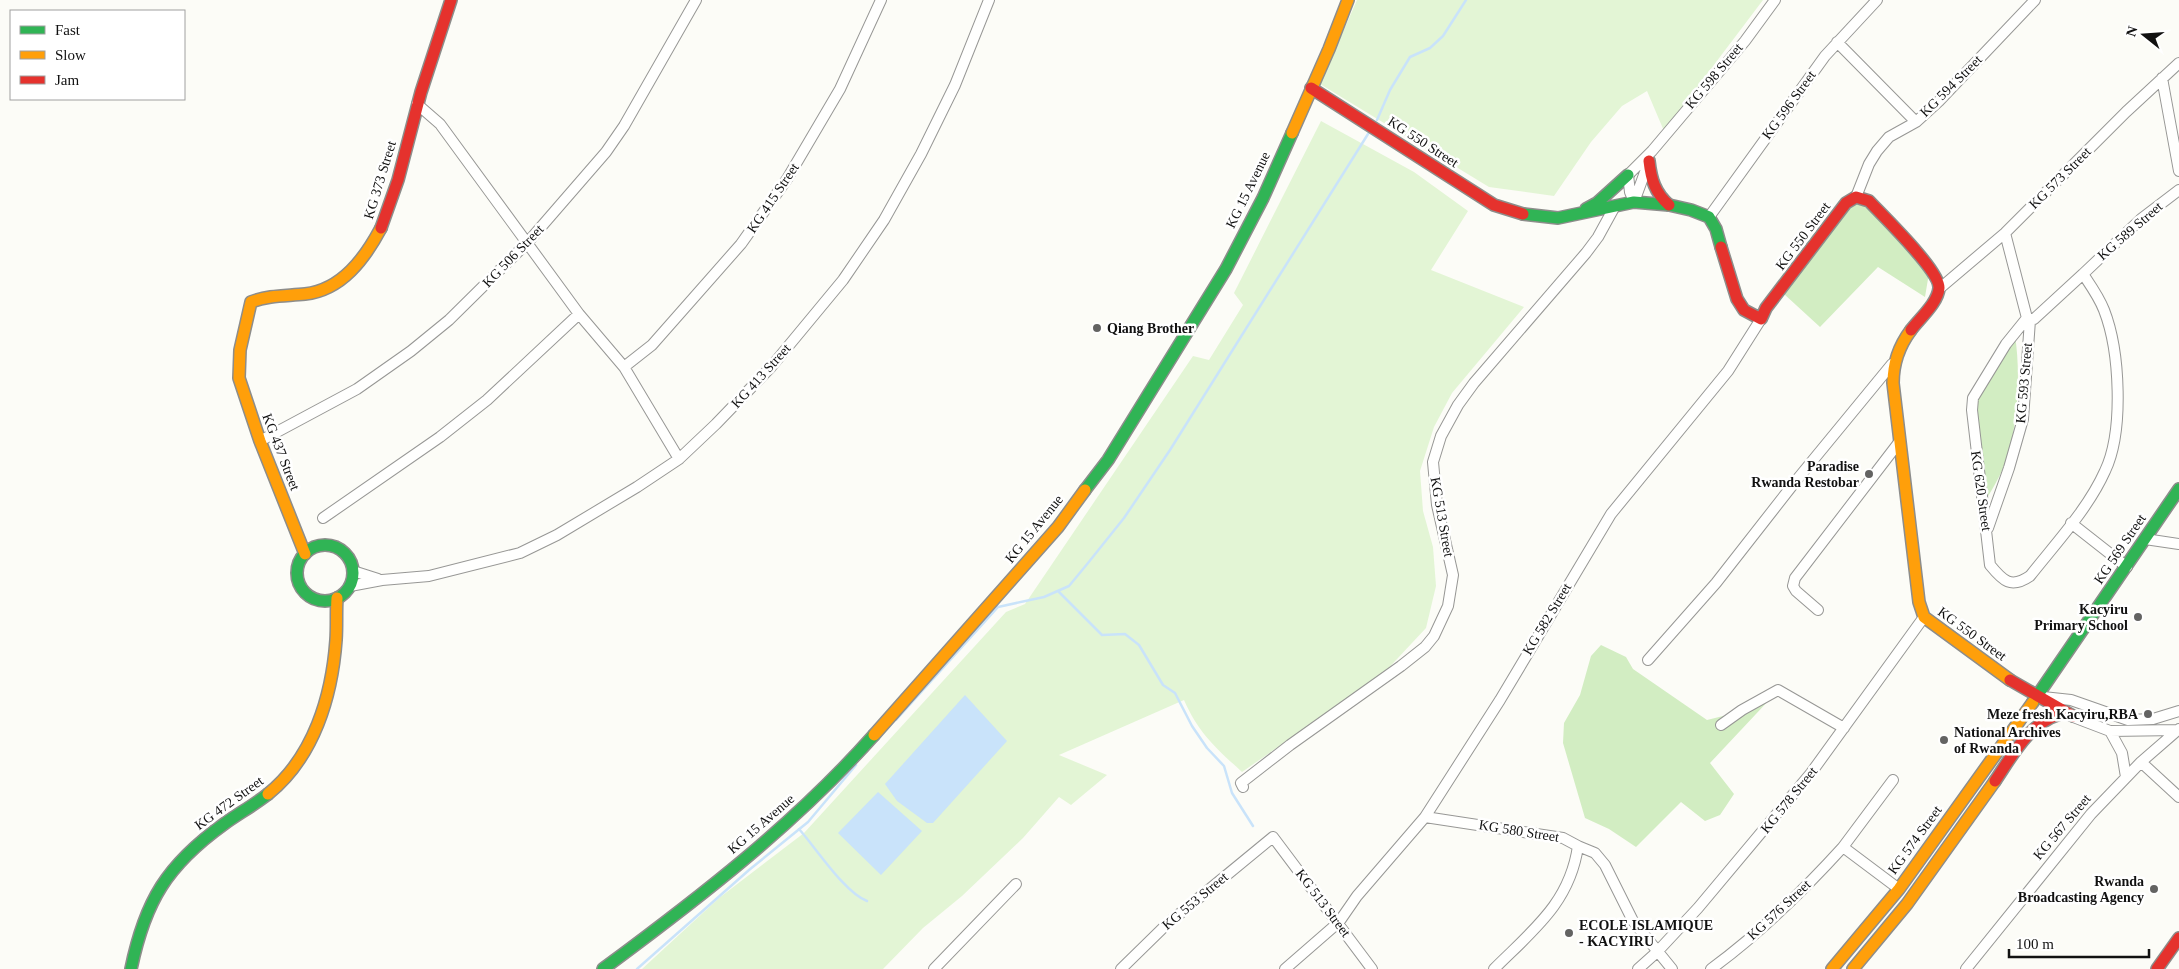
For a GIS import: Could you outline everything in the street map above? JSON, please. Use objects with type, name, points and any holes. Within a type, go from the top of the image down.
[{"type":"main road","name":"KG 373 Street","points":[[239,378],[240,350],[251,302],[261,297],[312,293],[332,286],[363,258],[372,246],[390,208],[417,104],[451,0]]},
{"type":"main road","name":"KG 15 Avenue","points":[[603,969],[662,926],[764,844],[816,796],[859,752],[1058,527],[1108,460],[1226,269],[1263,198],[1348,0]]},
{"type":"main road","name":"KG 550 Street","points":[[1311,88],[1494,205],[1530,216],[1558,218],[1634,202],[1669,205],[1691,210],[1709,217]]},
{"type":"main road","points":[[1650,156],[1650,179],[1661,199],[1669,205]]},
{"type":"main road","points":[[1572,216],[1597,203],[1628,176]]},
{"type":"main road","name":"KG 550 Street","points":[[1761,319],[1766,308],[1824,230],[1846,203],[1856,196]]},
{"type":"main road","points":[[1856,196],[1869,201],[1878,209],[1937,278],[1939,289],[1930,305],[1898,349],[1892,364]]},
{"type":"main road","points":[[1709,217],[1716,229],[1737,299],[1744,310],[1761,319]]},
{"type":"main road","name":"KG 550 Street","points":[[1892,364],[1919,602],[1924,617],[2014,683],[2037,697]]},
{"type":"main road","name":"KG 437 Street","points":[[239,378],[260,441],[304,554]]},
{"type":"main road","name":"KG 569 Street","points":[[2017,725],[2179,489]]},
{"type":"main road","points":[[298,535],[318,546]]},
{"type":"main road","points":[[325,545],[339,548],[349,558],[353,571],[350,586],[337,598],[322,600],[306,593],[299,580],[298,566],[304,554],[318,546],[325,545]]},
{"type":"main road","name":"KG 472 Street","points":[[131,969],[146,910],[168,873],[185,855],[200,843],[274,789],[294,768],[313,735],[334,667],[337,598]]},
{"type":"main road","points":[[322,600],[336,625]]},
{"type":"main road","points":[[2027,736],[2037,697],[2073,716]]},
{"type":"main road","points":[[1853,969],[1907,904],[2027,736],[2051,716],[2060,714]]},
{"type":"main road","name":"KG 574 Street","points":[[1832,969],[1898,889],[2017,725]]},
{"type":"main road","points":[[2157,969],[2179,938]]},
{"type":"main road","points":[[1849,948],[1862,958]]},
{"type":"street","name":"KG 506 Street","points":[[260,441],[357,389],[411,351],[449,320],[528,242],[606,152],[624,126],[668,52],[696,0]]},
{"type":"street","name":"KG 415 Street","points":[[624,367],[652,345],[741,244],[787,180],[840,89],[881,0]]},
{"type":"street","name":"KG 413 Street","points":[[350,586],[382,580],[429,576],[520,553],[594,514],[679,458],[716,424],[771,367],[843,280],[884,220],[921,154],[955,85],[989,0]]},
{"type":"street","name":"KG 598 Street","points":[[1628,176],[1650,156],[1745,41],[1775,0]]},
{"type":"street","name":"KG 596 Street","points":[[1709,217],[1795,95],[1837,42],[1877,0]]},
{"type":"street","name":"KG 594 Street","points":[[1856,196],[1869,164],[1889,137],[1916,122],[2035,0]]},
{"type":"street","points":[[1837,42],[1916,122]]},
{"type":"street","name":"KG 573 Street","points":[[1939,289],[2005,233],[2179,63]]},
{"type":"street","points":[[2162,78],[2179,172]]},
{"type":"street","points":[[417,104],[440,124],[579,314],[624,367],[679,458]]},
{"type":"street","name":"KG 598 Street","points":[[1634,202],[1650,156]]},
{"type":"street","points":[[1628,176],[1630,192],[1634,202]]},
{"type":"street","name":"KG 589 Street","points":[[2029,319],[2034,319],[2141,219],[2179,190]]},
{"type":"street","name":"KG 513 Street","points":[[1243,787],[1241,783],[1290,745],[1401,666],[1425,647],[1434,636],[1448,606],[1453,575],[1437,505],[1433,462],[1441,436],[1458,405],[1474,383],[1586,253],[1598,237],[1615,206]]},
{"type":"street","name":"KG 593 Street","points":[[1987,531],[2009,468],[2023,419],[2029,319],[2005,233]]},
{"type":"street","points":[[2083,274],[2098,294],[2105,312],[2113,344],[2117,392],[2116,433],[2106,470],[2088,501],[2071,523],[2127,566]]},
{"type":"street","points":[[323,518],[440,438],[487,400],[579,314]]},
{"type":"street","name":"KG 582 Street","points":[[1285,969],[1339,922],[1357,896],[1424,817],[1500,700],[1612,514],[1728,370],[1761,319]]},
{"type":"street","name":"KG 620 Street","points":[[2029,319],[2006,344],[1973,398],[1972,410],[1976,458],[1990,565],[2000,578],[2011,583],[2020,583],[2030,576],[2071,523]]},
{"type":"street","points":[[1648,660],[1716,583],[1892,364]]},
{"type":"street","points":[[1818,610],[1796,591],[1793,586],[1794,578],[1900,441]]},
{"type":"street","points":[[2145,539],[2179,544]]},
{"type":"street","name":"KG 413 Street","points":[[353,571],[382,580]]},
{"type":"street","name":"KG 578 Street","points":[[1638,969],[1657,952],[1698,908],[1811,773],[1924,617]]},
{"type":"street","points":[[1721,725],[1742,710],[1778,690],[1844,728]]},
{"type":"street","points":[[2037,697],[2071,700],[2128,720],[2153,720],[2179,710]]},
{"type":"street","points":[[2060,714],[2073,716],[2110,731],[2179,729]]},
{"type":"street","points":[[2126,776],[2179,729]]},
{"type":"street","points":[[2110,731],[2122,753],[2126,776]]},
{"type":"street","points":[[2141,762],[2179,797]]},
{"type":"street","name":"KG 567 Street","points":[[1966,969],[2091,814],[2126,776]]},
{"type":"street","name":"KG 576 Street","points":[[1711,969],[1732,954],[1808,884],[1843,847],[1893,780]]},
{"type":"street","name":"KG 580 Street","points":[[1424,817],[1563,838],[1578,846],[1574,864],[1562,896],[1546,917],[1494,969]]},
{"type":"street","name":"KG 513 Street","points":[[1273,837],[1339,922],[1372,969]]},
{"type":"street","name":"KG 553 Street","points":[[1121,969],[1166,925],[1273,837]]},
{"type":"street","points":[[1578,846],[1595,853],[1605,865],[1633,921],[1672,969]]},
{"type":"street","points":[[1843,847],[1898,889]]},
{"type":"street","points":[[934,969],[1016,884]]},
{"type":"green space","points":[[1357,0],[1763,0],[1664,131],[1647,91],[1622,106],[1591,142],[1554,196],[1489,187],[1320,84]]},
{"type":"green space","points":[[1321,121],[1414,172],[1468,211],[1431,270],[1524,307],[1452,393],[1434,427],[1420,471],[1423,511],[1433,547],[1436,586],[1426,628],[1383,674],[1242,772],[1216,748],[1202,731],[1184,700],[1059,755],[1107,775],[1071,805],[1059,797],[1023,838],[962,896],[923,928],[883,969],[642,969],[719,898],[804,833],[1006,612],[1025,604],[1193,356],[1209,360],[1243,305],[1234,293]]},
{"type":"green space","points":[[1851,195],[1866,195],[1930,267],[1925,297],[1878,267],[1820,327],[1784,294],[1791,286],[1790,270]]},
{"type":"green space","points":[[2015,336],[2018,384],[2012,436],[2009,452],[2002,471],[1984,504],[1973,397]]},
{"type":"green space","points":[[1601,645],[1626,657],[1633,669],[1707,720],[1735,713],[1751,699],[1771,698],[1710,763],[1734,794],[1720,815],[1705,821],[1681,802],[1636,847],[1609,829],[1585,818],[1563,743],[1564,723],[1580,695],[1591,656]]},
{"type":"water","points":[[965,695],[1007,741],[933,823],[927,823],[897,801],[885,784]]},
{"type":"water","points":[[878,792],[922,831],[881,875],[838,833]]},
{"type":"waterway","points":[[1377,120],[1390,90],[1410,57],[1430,48],[1443,36],[1466,0]]},
{"type":"waterway","points":[[896,720],[998,607],[1044,597],[1069,586],[1088,563],[1124,518],[1170,450],[1368,134]]},
{"type":"waterway","points":[[1058,591],[1102,635],[1125,634],[1139,645],[1163,685],[1175,693],[1192,726],[1207,748],[1224,766],[1232,793],[1253,826]]},
{"type":"waterway","points":[[637,969],[749,870],[808,822],[856,765]]},
{"type":"waterway","points":[[799,829],[840,880],[849,889],[867,901]]},
{"type":"traffic: fast","points":[[1085,490],[1108,460],[1226,269],[1263,198],[1292,133]]},
{"type":"traffic: fast","points":[[1586,209],[1597,203],[1628,175]]},
{"type":"traffic: fast","points":[[1523,214],[1558,218],[1634,202],[1669,205],[1691,210],[1709,217],[1716,229],[1721,247]]},
{"type":"traffic: fast","points":[[2033,702],[2179,489]]},
{"type":"traffic: fast","points":[[325,545],[336,547],[345,553],[351,562],[353,573],[351,584],[345,593],[336,599],[325,601],[314,599],[305,593],[299,584],[297,573],[299,562],[305,553],[314,547],[325,545]]},
{"type":"traffic: fast","points":[[603,969],[675,915],[778,830],[811,800],[874,735]]},
{"type":"traffic: fast","points":[[131,969],[143,923],[161,886],[173,870],[204,839],[268,794]]},
{"type":"traffic: slow","points":[[1292,133],[1329,49],[1348,0]]},
{"type":"traffic: slow","points":[[305,554],[260,441],[239,378],[240,350],[251,302],[271,297],[305,294],[330,286],[351,271],[360,261],[381,228]]},
{"type":"traffic: slow","points":[[1911,330],[1903,342],[1898,355],[1894,368],[1893,383],[1919,602],[1924,617],[2010,680]]},
{"type":"traffic: slow","points":[[874,735],[1058,527],[1085,490]]},
{"type":"traffic: slow","points":[[268,794],[284,779],[297,762],[309,744],[318,724],[325,704],[334,661],[337,598]]},
{"type":"traffic: slow","points":[[1832,969],[1899,889],[2033,702]]},
{"type":"traffic: slow","points":[[1853,969],[1907,904],[1995,781]]},
{"type":"traffic: jam","points":[[381,228],[398,180],[421,92],[451,0]]},
{"type":"traffic: jam","points":[[1311,88],[1494,205],[1523,214]]},
{"type":"traffic: jam","points":[[1649,161],[1654,185],[1660,196],[1669,205]]},
{"type":"traffic: jam","points":[[1721,247],[1737,299],[1744,310],[1761,319],[1766,308],[1846,203],[1856,197],[1869,201],[1921,257],[1937,280],[1938,294],[1928,310],[1911,330]]},
{"type":"traffic: jam","points":[[2010,680],[2073,716]]},
{"type":"traffic: jam","points":[[1995,781],[2022,741],[2039,725],[2049,718],[2060,714]]},
{"type":"traffic: jam","points":[[2157,969],[2179,938]]},
{"type":"place","name":"Qiang Brother","points":[[1097,328]]},
{"type":"place","name":"Paradise Rwanda Restobar","points":[[1869,474]]},
{"type":"place","name":"Kacyiru Primary School","points":[[2138,617]]},
{"type":"place","name":"Meze fresh Kacyiru,RBA","points":[[2148,714]]},
{"type":"place","name":"National Archives of Rwanda","points":[[1944,740]]},
{"type":"place","name":"Rwanda Broadcasting Agency","points":[[2154,889]]},
{"type":"place","name":"ECOLE ISLAMIQUE - KACYIRU","points":[[1569,933]]}]
